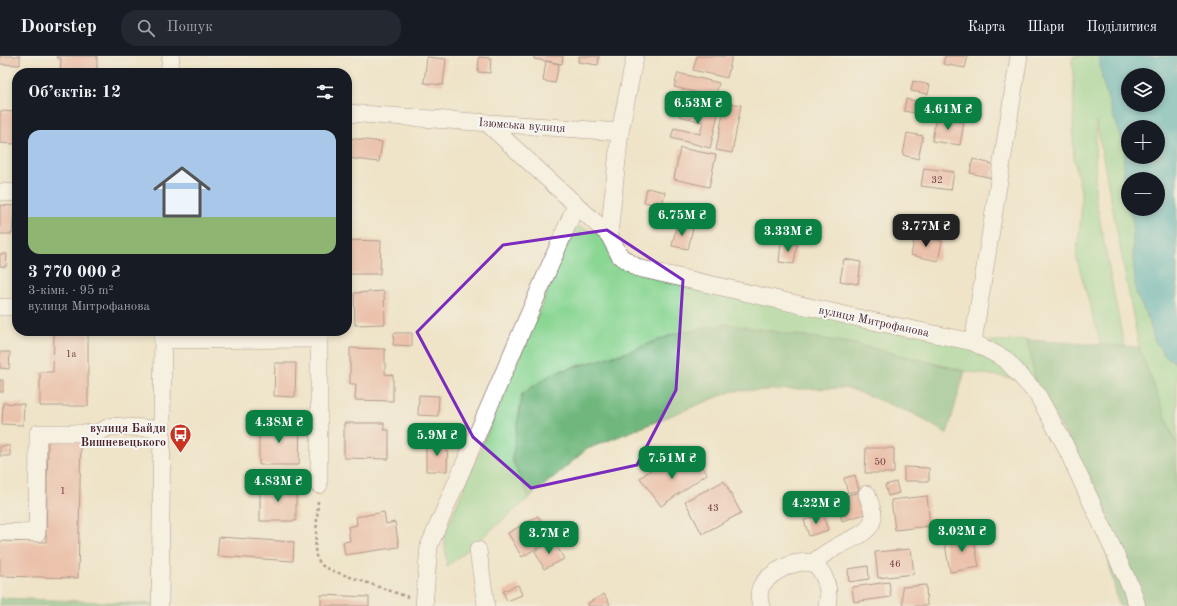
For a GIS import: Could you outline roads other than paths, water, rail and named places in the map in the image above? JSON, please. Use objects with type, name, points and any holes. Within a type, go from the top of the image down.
[{"type":"street","points":[[170,68],[171,56]]},
{"type":"street","points":[[609,236],[620,132],[635,56]]},
{"type":"street","points":[[973,342],[1019,56]]},
{"type":"street","name":"Ізюмська вулиця","points":[[352,113],[620,132]]},
{"type":"street","name":"вулиця Митрофанова","points":[[488,123],[609,236],[620,256],[638,268],[867,320],[973,342],[1005,359],[1037,394],[1064,443],[1132,590],[1137,606]]},
{"type":"street","points":[[0,192],[12,193]]},
{"type":"street","points":[[424,604],[429,546],[576,205]]},
{"type":"street","points":[[0,307],[12,307]]},
{"type":"street","points":[[160,606],[163,336]]},
{"type":"street","points":[[319,336],[319,485]]},
{"type":"street","points":[[0,532],[37,533],[38,433],[97,433],[111,426],[162,428]]},
{"type":"street","points":[[761,606],[759,602],[761,586],[771,577],[792,565],[799,563],[812,563],[825,553],[857,537],[868,528],[872,523],[873,516],[867,494]]},
{"type":"street","points":[[478,550],[486,606]]},
{"type":"street","points":[[812,563],[821,570],[827,584],[827,606]]},
{"type":"water","points":[[1099,56],[1177,56],[1177,364],[1164,355],[1154,339],[1149,320],[1136,294],[1133,257],[1133,222],[1131,216],[1165,216],[1165,172],[1123,171],[1124,164],[1165,164],[1165,120],[1121,120],[1121,136],[1113,116],[1102,79]]},
{"type":"place","name":"вулиця Байди Вишневецького","points":[[181,454]]}]
